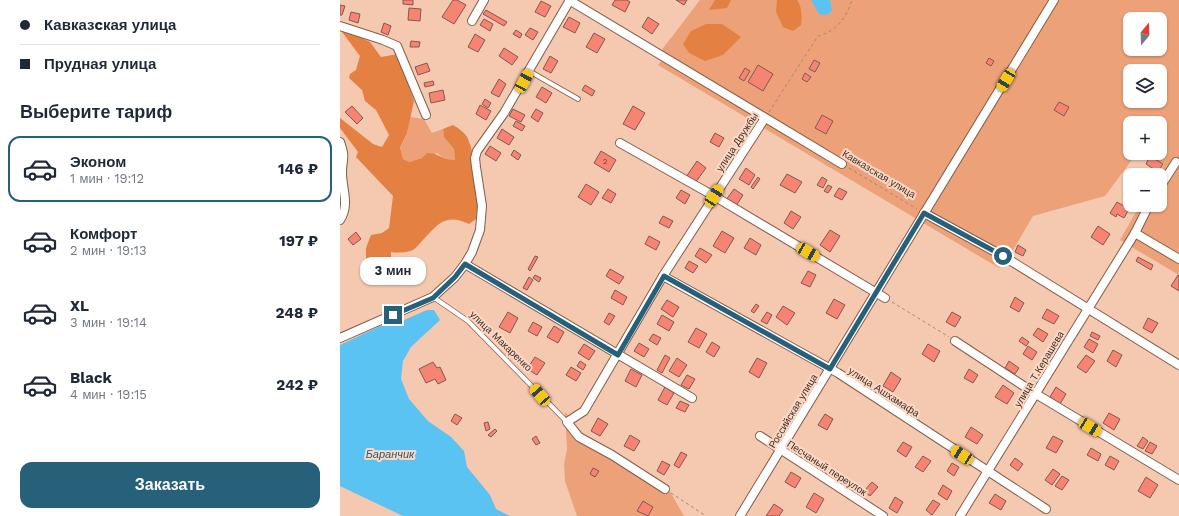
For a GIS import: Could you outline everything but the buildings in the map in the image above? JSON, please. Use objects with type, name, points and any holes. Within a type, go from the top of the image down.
[{"type":"street","points":[[472,22],[484,0]]},
{"type":"street","points":[[340,338],[433,298],[455,277],[465,264],[472,252],[480,230],[482,206],[475,158],[477,151],[504,113],[570,0]]},
{"type":"street","name":"Кавказcкая улица","points":[[570,0],[842,164]]},
{"type":"street","name":"Российская улица","points":[[740,516],[1054,0]]},
{"type":"street","points":[[340,26],[397,46],[426,115]]},
{"type":"street","name":"улица Дружбы","points":[[567,422],[584,411],[664,276],[765,118]]},
{"type":"street","points":[[340,142],[345,156],[342,173],[345,205],[340,220]]},
{"type":"street","points":[[620,143],[714,196],[885,298]]},
{"type":"street","points":[[1167,176],[1177,160]]},
{"type":"street","name":"улица Т.Керашева","points":[[960,516],[1146,212]]},
{"type":"street","points":[[924,213],[1003,256],[1179,365]]},
{"type":"street","points":[[1134,233],[1179,259]]},
{"type":"street","points":[[465,264],[692,398]]},
{"type":"street","name":"улица Ашхамафа","points":[[664,276],[830,369],[986,472],[1046,509]]},
{"type":"street","points":[[955,341],[1036,394],[1179,480]]},
{"type":"street","name":"улица Макаренко","points":[[567,422],[580,437],[612,455],[665,489]]},
{"type":"street","name":"Песчаный переулок","points":[[760,436],[884,516]]},
{"type":"lane","points":[[529,71],[578,99]]},
{"type":"lane","name":"улица Макаренко","points":[[433,298],[468,320],[495,346],[567,422]]},
{"type":"path","name":"улица Дружбы","points":[[765,118],[818,36],[830,33],[837,27],[843,20],[852,0]]},
{"type":"path","name":"Кавказcкая улица","points":[[842,164],[924,213]]},
{"type":"path","points":[[885,298],[955,341]]},
{"type":"path","points":[[665,489],[706,516]]},
{"type":"shaded area","points":[[700,0],[1179,0],[1179,275],[1120,240],[1136,212],[1167,212],[1167,168],[1162,168],[1164,164],[1157,160],[1167,160],[1167,116],[1123,116],[1123,160],[1132,160],[1126,168],[1123,168],[1123,172],[1105,196],[1033,216],[1003,267],[1000,266],[999,268],[658,65],[666,56],[661,51]]},
{"type":"shaded area","points":[[715,0],[731,0],[727,8],[709,10]]},
{"type":"shaded area","points":[[777,0],[797,0],[799,3],[802,18],[801,25],[793,31],[783,27],[776,12]]},
{"type":"shaded area","points":[[706,24],[722,24],[741,37],[723,55],[705,61],[689,53],[683,44],[691,31]]},
{"type":"shaded area","points":[[345,30],[370,42],[381,57],[398,54],[414,101],[407,133],[400,148],[403,159],[409,162],[422,158],[427,153],[431,153],[455,160],[454,149],[444,137],[443,129],[453,125],[466,135],[471,148],[475,168],[477,190],[476,219],[469,224],[454,220],[442,222],[413,250],[408,252],[391,252],[391,264],[385,273],[375,274],[366,264],[366,248],[371,235],[382,233],[389,228],[393,196],[356,157],[358,152],[340,128],[340,118],[373,144],[382,147],[389,135],[376,110],[365,101],[362,90],[349,78],[350,74],[356,70],[360,56],[342,32]]},
{"type":"shaded area","points":[[410,117],[424,119],[432,133],[443,129],[444,137],[454,149],[455,160],[449,161],[437,153],[409,162],[403,159],[400,149],[407,133]]},
{"type":"shaded area","points":[[565,412],[586,437],[665,483],[684,516],[577,516],[565,481],[564,464],[567,449]]},
{"type":"water","points":[[811,0],[830,0],[832,11],[826,15],[819,14]]},
{"type":"water","name":"Баранчик","points":[[427,310],[434,310],[440,320],[411,347],[403,361],[401,379],[409,399],[428,421],[451,437],[464,451],[467,467],[490,495],[496,509],[510,516],[403,516],[340,486],[340,345],[380,326],[404,320]]},
{"type":"route","points":[[393,315],[433,298],[455,277],[465,264],[618,355],[664,276],[830,369],[924,213],[1003,256]]}]
